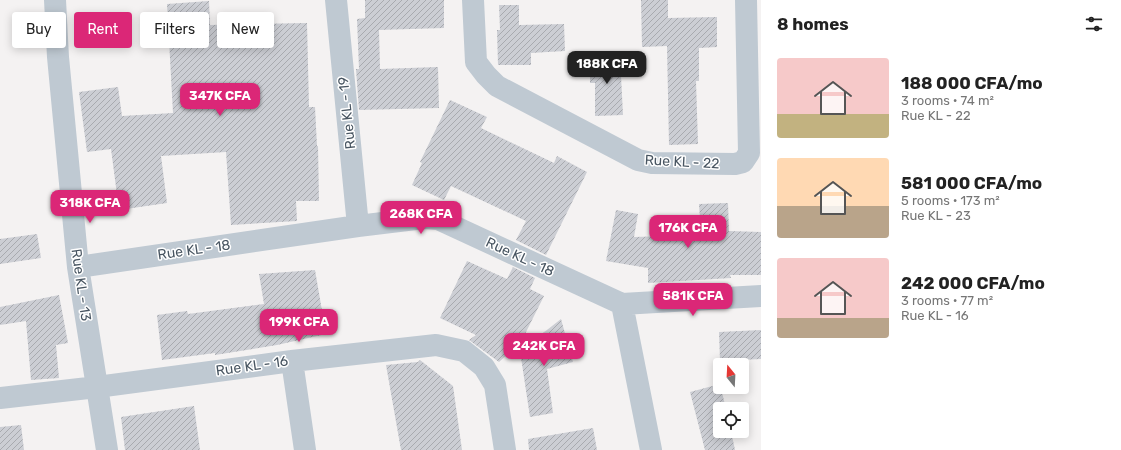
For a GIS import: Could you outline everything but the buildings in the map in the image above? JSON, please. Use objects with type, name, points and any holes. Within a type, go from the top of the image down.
[{"type":"street","name":"Rue KL - 13","points":[[55,0],[58,56],[78,267],[107,450]]},
{"type":"street","name":"Rue KL - 19","points":[[336,0],[358,226]]},
{"type":"street","name":"Rue KL - 22","points":[[473,0],[476,62],[497,86],[638,160],[652,163],[720,164],[734,164],[743,162],[749,153],[746,0]]},
{"type":"street","name":"Rue KL - 18","points":[[78,267],[358,226],[424,218],[438,219],[622,304]]},
{"type":"street","points":[[651,450],[622,304],[761,296]]},
{"type":"street","name":"Rue KL - 16","points":[[0,398],[97,387],[292,361],[436,345],[464,351],[484,367],[495,386],[505,450]]},
{"type":"street","points":[[292,361],[306,450]]}]
